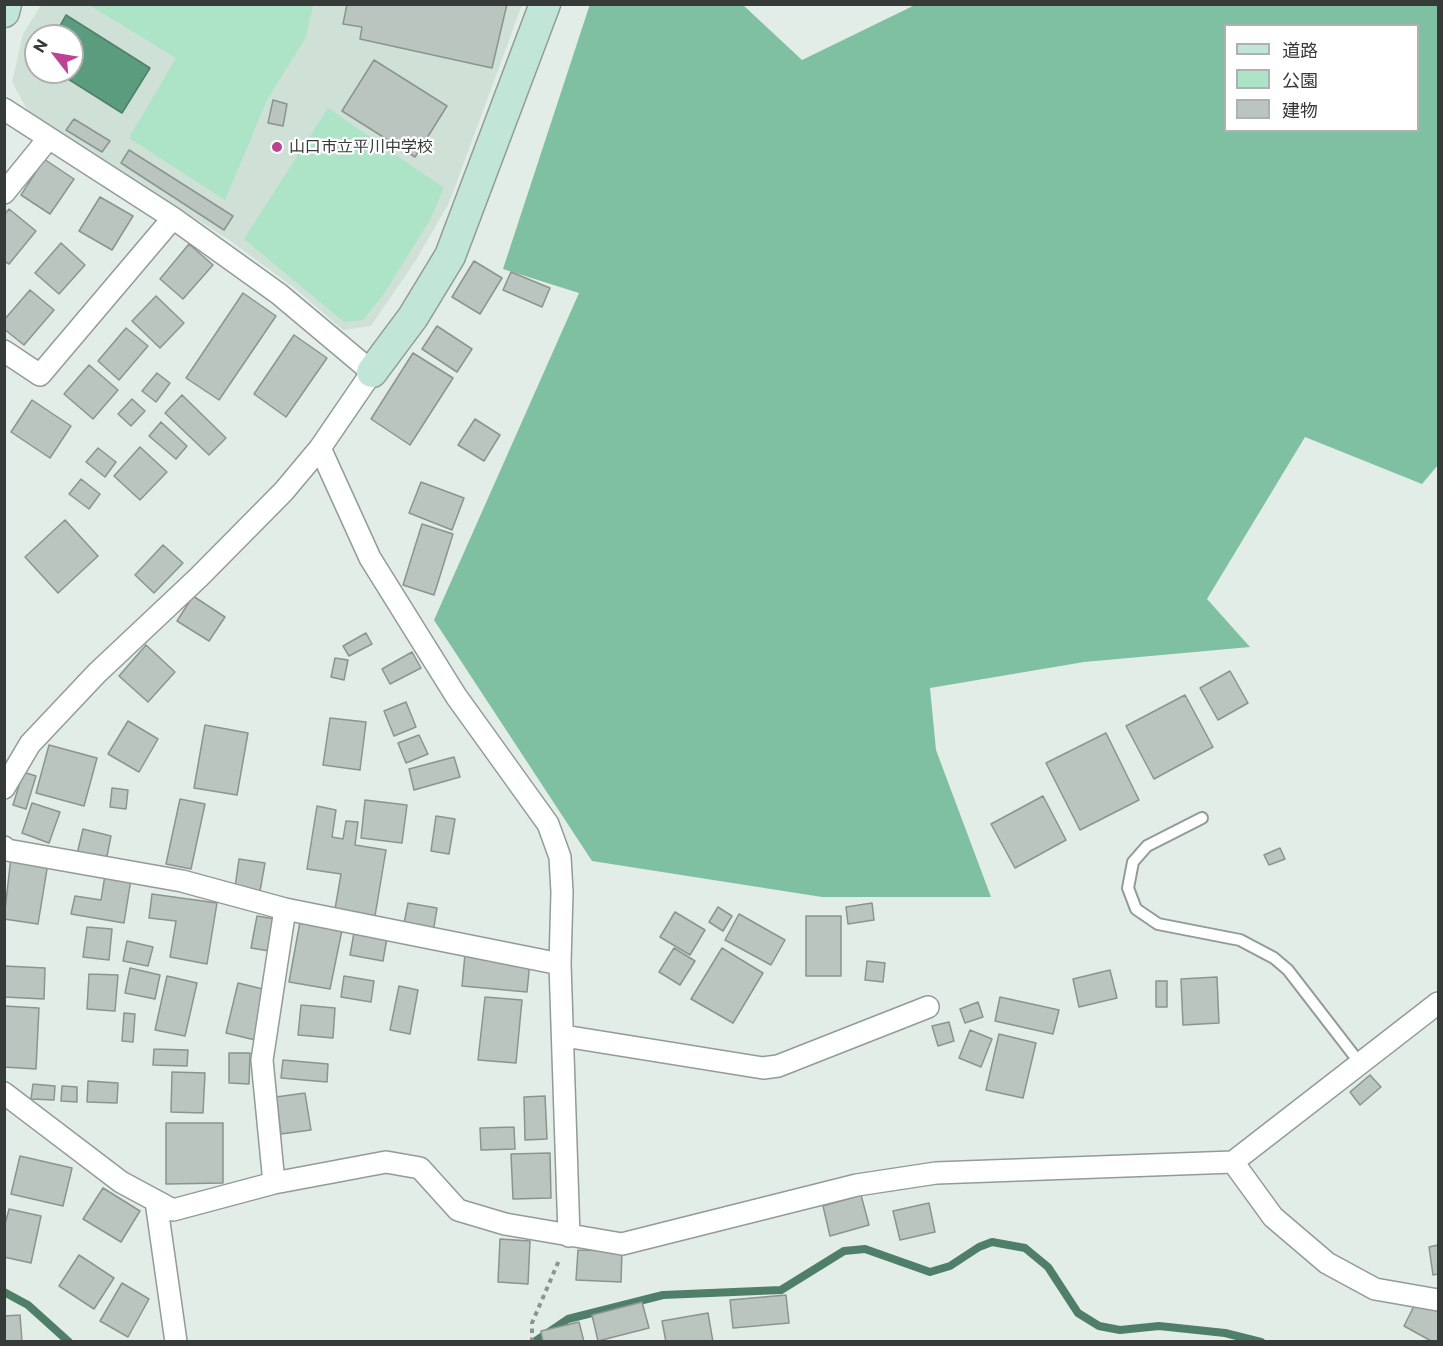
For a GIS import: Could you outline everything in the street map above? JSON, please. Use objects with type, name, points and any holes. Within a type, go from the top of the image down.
[{"type":"street","points":[[4,12],[6,4]]},
{"type":"street","points":[[4,788],[38,736],[98,673],[199,577],[284,491],[320,448],[413,317],[450,256],[545,4]]},
{"type":"street","points":[[4,109],[172,218],[279,294],[372,372]]},
{"type":"street","points":[[4,193],[48,139]]},
{"type":"street","points":[[4,351],[40,375],[172,218]]},
{"type":"street","points":[[320,448],[370,558],[456,696],[548,824],[560,856],[560,964],[569,1236]]},
{"type":"street","points":[[4,847],[7,850],[182,881],[285,909],[560,964]]},
{"type":"street","points":[[274,1183],[262,1060],[285,909]]},
{"type":"street","points":[[4,1093],[121,1182],[173,1210],[274,1183],[386,1162],[420,1168],[458,1209],[505,1224],[622,1244],[857,1185],[936,1173],[1233,1162],[1438,1002]]},
{"type":"street","points":[[564,1036],[763,1068],[778,1066],[928,1007]]},
{"type":"street","points":[[1233,1162],[1273,1217],[1328,1263],[1375,1289],[1438,1300]]},
{"type":"street","points":[[156,1201],[176,1341]]},
{"type":"lane","points":[[1202,818],[1147,846],[1133,862],[1128,888],[1136,909],[1158,924],[1240,940],[1274,958],[1288,969],[1359,1062]]},
{"type":"path","points":[[532,1341],[532,1323],[569,1236]]},
{"type":"shaded area","points":[[590,4],[743,5],[802,60],[915,5],[1438,5],[1438,465],[1422,484],[1305,437],[1207,599],[1250,647],[1084,662],[930,688],[936,750],[991,897],[822,897],[592,861],[434,620],[579,293],[503,269]]},
{"type":"shaded area","name":"山口市立平川中学校","points":[[41,5],[522,5],[449,203],[416,260],[371,326],[343,330],[297,290],[232,242],[28,111],[12,82],[24,32],[24,84],[84,84],[84,24],[29,24]]},
{"type":"shaded area","points":[[66,15],[80,24],[61,24]]},
{"type":"shaded area","points":[[84,26],[150,68],[122,113],[76,84],[84,84]]},
{"type":"green space","points":[[89,5],[313,5],[306,37],[268,98],[225,200],[129,138],[176,58]]},
{"type":"green space","points":[[328,108],[444,188],[430,220],[383,295],[363,320],[344,322],[244,239]]},
{"type":"building","points":[[347,4],[507,4],[492,68],[360,39],[362,27],[343,24]]},
{"type":"building","points":[[374,60],[447,106],[415,157],[342,111]]},
{"type":"building","points":[[273,100],[287,104],[283,126],[268,123]]},
{"type":"building","points":[[74,119],[110,141],[102,152],[66,130]]},
{"type":"building","points":[[129,150],[233,216],[224,230],[121,163]]},
{"type":"building","points":[[44,159],[74,179],[50,214],[21,195]]},
{"type":"building","points":[[100,197],[133,216],[112,250],[79,231]]},
{"type":"building","points":[[9,209],[36,231],[9,264],[4,261],[4,215]]},
{"type":"building","points":[[61,243],[85,265],[59,294],[35,273]]},
{"type":"building","points":[[189,244],[213,265],[183,299],[160,279]]},
{"type":"building","points":[[474,261],[502,278],[480,314],[452,297]]},
{"type":"building","points":[[511,272],[550,288],[542,307],[503,290]]},
{"type":"building","points":[[30,290],[54,310],[24,345],[4,329],[4,320]]},
{"type":"building","points":[[243,293],[276,316],[219,400],[186,378]]},
{"type":"building","points":[[156,296],[184,323],[160,348],[132,321]]},
{"type":"building","points":[[437,326],[472,349],[457,372],[422,349]]},
{"type":"building","points":[[126,328],[148,346],[119,380],[98,361]]},
{"type":"building","points":[[294,335],[327,358],[286,417],[254,394]]},
{"type":"building","points":[[413,353],[453,378],[410,445],[371,419]]},
{"type":"building","points":[[89,365],[118,390],[93,419],[64,394]]},
{"type":"building","points":[[157,373],[170,383],[156,402],[142,391]]},
{"type":"building","points":[[182,395],[226,438],[209,455],[165,413]]},
{"type":"building","points":[[132,399],[145,411],[131,426],[118,414]]},
{"type":"building","points":[[32,400],[71,426],[50,458],[11,432]]},
{"type":"building","points":[[475,419],[500,435],[484,461],[458,445]]},
{"type":"building","points":[[161,422],[187,446],[176,459],[149,436]]},
{"type":"building","points":[[140,447],[167,472],[140,500],[114,476]]},
{"type":"building","points":[[98,448],[116,462],[105,477],[86,462]]},
{"type":"building","points":[[81,479],[100,494],[89,509],[69,494]]},
{"type":"building","points":[[421,482],[464,498],[452,530],[409,513]]},
{"type":"building","points":[[65,520],[98,556],[58,593],[25,557]]},
{"type":"building","points":[[422,524],[453,534],[434,595],[403,585]]},
{"type":"building","points":[[163,545],[183,563],[154,593],[135,575]]},
{"type":"building","points":[[193,596],[225,617],[209,641],[177,621]]},
{"type":"building","points":[[366,633],[372,644],[349,656],[343,646]]},
{"type":"building","points":[[146,645],[175,672],[148,702],[119,676]]},
{"type":"building","points":[[412,652],[421,668],[390,684],[382,669]]},
{"type":"building","points":[[335,658],[348,660],[344,680],[331,677]]},
{"type":"building","points":[[1230,671],[1248,703],[1218,720],[1200,688]]},
{"type":"building","points":[[1185,695],[1213,747],[1154,779],[1126,726]]},
{"type":"building","points":[[406,702],[416,727],[394,736],[384,711]]},
{"type":"building","points":[[330,718],[366,722],[360,770],[323,765]]},
{"type":"building","points":[[128,721],[158,739],[139,772],[108,754]]},
{"type":"building","points":[[205,725],[248,733],[237,795],[194,788]]},
{"type":"building","points":[[1106,733],[1139,800],[1080,830],[1046,763]]},
{"type":"building","points":[[419,735],[428,754],[406,763],[398,743]]},
{"type":"building","points":[[49,745],[97,758],[84,806],[36,793]]},
{"type":"building","points":[[454,757],[460,777],[414,790],[409,769]]},
{"type":"building","points":[[23,772],[36,776],[26,809],[13,805]]},
{"type":"building","points":[[112,788],[128,790],[126,809],[110,807]]},
{"type":"building","points":[[1043,796],[1066,840],[1015,868],[991,824]]},
{"type":"building","points":[[180,799],[205,804],[191,869],[166,864]]},
{"type":"building","points":[[365,800],[407,805],[402,843],[361,838]]},
{"type":"building","points":[[32,803],[60,812],[49,843],[22,833]]},
{"type":"building","points":[[317,806],[336,810],[332,837],[343,839],[346,821],[358,822],[355,845],[386,850],[375,916],[335,909],[341,874],[307,869]]},
{"type":"building","points":[[436,816],[455,819],[449,854],[431,851]]},
{"type":"building","points":[[83,829],[111,836],[106,861],[77,854]]},
{"type":"building","points":[[1280,848],[1285,859],[1269,865],[1264,855]]},
{"type":"building","points":[[11,857],[48,863],[38,924],[4,919]]},
{"type":"building","points":[[239,859],[265,863],[260,891],[235,887]]},
{"type":"building","points":[[105,875],[131,879],[124,923],[71,914],[75,896],[101,900]]},
{"type":"building","points":[[152,894],[217,903],[207,964],[170,957],[176,921],[149,918]]},
{"type":"building","points":[[408,903],[437,908],[433,933],[403,929]]},
{"type":"building","points":[[872,903],[874,920],[848,924],[846,907]]},
{"type":"building","points":[[718,907],[732,916],[723,931],[709,922]]},
{"type":"building","points":[[675,912],[705,930],[690,955],[660,937]]},
{"type":"building","points":[[739,914],[785,940],[771,965],[725,940]]},
{"type":"building","points":[[257,916],[275,919],[269,951],[251,948]]},
{"type":"building","points":[[806,916],[841,916],[841,976],[806,976]]},
{"type":"building","points":[[300,922],[342,930],[330,989],[289,982]]},
{"type":"building","points":[[87,927],[112,929],[109,960],[83,957]]},
{"type":"building","points":[[354,933],[387,938],[383,961],[350,955]]},
{"type":"building","points":[[127,941],[153,947],[148,966],[123,961]]},
{"type":"building","points":[[674,948],[695,961],[680,985],[659,972]]},
{"type":"building","points":[[722,948],[763,973],[733,1023],[691,999]]},
{"type":"building","points":[[465,954],[530,961],[527,992],[462,986]]},
{"type":"building","points":[[867,961],[885,963],[883,982],[865,980]]},
{"type":"building","points":[[4,966],[45,968],[44,999],[4,997]]},
{"type":"building","points":[[130,968],[160,975],[155,999],[125,993]]},
{"type":"building","points":[[1110,970],[1117,998],[1079,1007],[1073,979]]},
{"type":"building","points":[[89,974],[118,975],[115,1011],[87,1009]]},
{"type":"building","points":[[167,976],[197,983],[185,1036],[155,1030]]},
{"type":"building","points":[[344,976],[374,981],[371,1002],[341,997]]},
{"type":"building","points":[[1217,977],[1219,1023],[1183,1025],[1181,979]]},
{"type":"building","points":[[1156,981],[1167,981],[1167,1007],[1156,1007]]},
{"type":"building","points":[[238,983],[267,990],[255,1040],[226,1033]]},
{"type":"building","points":[[399,986],[418,990],[410,1034],[390,1030]]},
{"type":"building","points":[[485,997],[522,1000],[516,1063],[478,1060]]},
{"type":"building","points":[[1000,997],[1059,1010],[1053,1034],[995,1021]]},
{"type":"building","points":[[978,1002],[983,1017],[965,1023],[960,1009]]},
{"type":"building","points":[[301,1005],[335,1008],[333,1038],[298,1035]]},
{"type":"building","points":[[4,1006],[39,1008],[36,1069],[4,1067]]},
{"type":"building","points":[[124,1013],[135,1014],[133,1042],[122,1041]]},
{"type":"building","points":[[949,1022],[954,1041],[938,1046],[932,1026]]},
{"type":"building","points":[[970,1030],[992,1039],[981,1067],[959,1058]]},
{"type":"building","points":[[999,1034],[1036,1043],[1023,1098],[986,1090]]},
{"type":"building","points":[[154,1049],[188,1050],[187,1066],[153,1065]]},
{"type":"building","points":[[229,1053],[250,1053],[249,1084],[229,1083]]},
{"type":"building","points":[[283,1060],[328,1064],[327,1082],[281,1078]]},
{"type":"building","points":[[172,1072],[205,1073],[203,1113],[171,1112]]},
{"type":"building","points":[[1370,1075],[1381,1087],[1360,1105],[1350,1092]]},
{"type":"building","points":[[88,1081],[118,1083],[117,1103],[87,1102]]},
{"type":"building","points":[[33,1084],[55,1086],[54,1100],[31,1099]]},
{"type":"building","points":[[62,1086],[77,1087],[77,1102],[61,1101]]},
{"type":"building","points":[[305,1093],[311,1130],[281,1134],[276,1097]]},
{"type":"building","points":[[545,1096],[547,1139],[525,1140],[524,1097]]},
{"type":"building","points":[[166,1123],[223,1123],[223,1183],[166,1184]]},
{"type":"building","points":[[514,1127],[515,1149],[481,1150],[480,1128]]},
{"type":"building","points":[[550,1153],[551,1198],[513,1199],[511,1154]]},
{"type":"building","points":[[20,1156],[72,1168],[63,1206],[11,1194]]},
{"type":"building","points":[[103,1188],[140,1211],[121,1242],[83,1219]]},
{"type":"building","points":[[861,1195],[869,1225],[830,1236],[823,1206]]},
{"type":"building","points":[[929,1203],[935,1232],[900,1240],[893,1211]]},
{"type":"building","points":[[9,1209],[41,1216],[31,1263],[4,1257],[4,1228]]},
{"type":"building","points":[[500,1239],[530,1241],[528,1284],[498,1282]]},
{"type":"building","points":[[1438,1245],[1438,1274],[1433,1275],[1429,1247]]},
{"type":"building","points":[[578,1250],[622,1251],[621,1282],[576,1280]]},
{"type":"building","points":[[79,1255],[114,1278],[94,1309],[59,1286]]},
{"type":"building","points":[[122,1283],[149,1299],[128,1337],[100,1321]]},
{"type":"building","points":[[786,1295],[789,1323],[733,1328],[730,1300]]},
{"type":"building","points":[[1417,1300],[1438,1311],[1438,1342],[1433,1342],[1404,1326]]},
{"type":"building","points":[[642,1302],[649,1328],[598,1341],[592,1315]]},
{"type":"building","points":[[708,1313],[713,1342],[666,1342],[662,1321]]},
{"type":"building","points":[[20,1315],[22,1342],[4,1342],[4,1316]]},
{"type":"building","points":[[579,1322],[584,1342],[543,1342],[541,1331]]},
{"type":"waterway","points":[[534,1342],[568,1319],[663,1295],[781,1290],[844,1251],[865,1249],[930,1272],[950,1266],[979,1247],[992,1242],[1025,1248],[1048,1267],[1078,1313],[1099,1326],[1120,1330],[1159,1326],[1225,1333],[1261,1342]]},
{"type":"waterway","points":[[4,1292],[28,1305],[69,1342]]},
{"type":"place","name":"山口市立平川中学校","points":[[277,147]]}]
